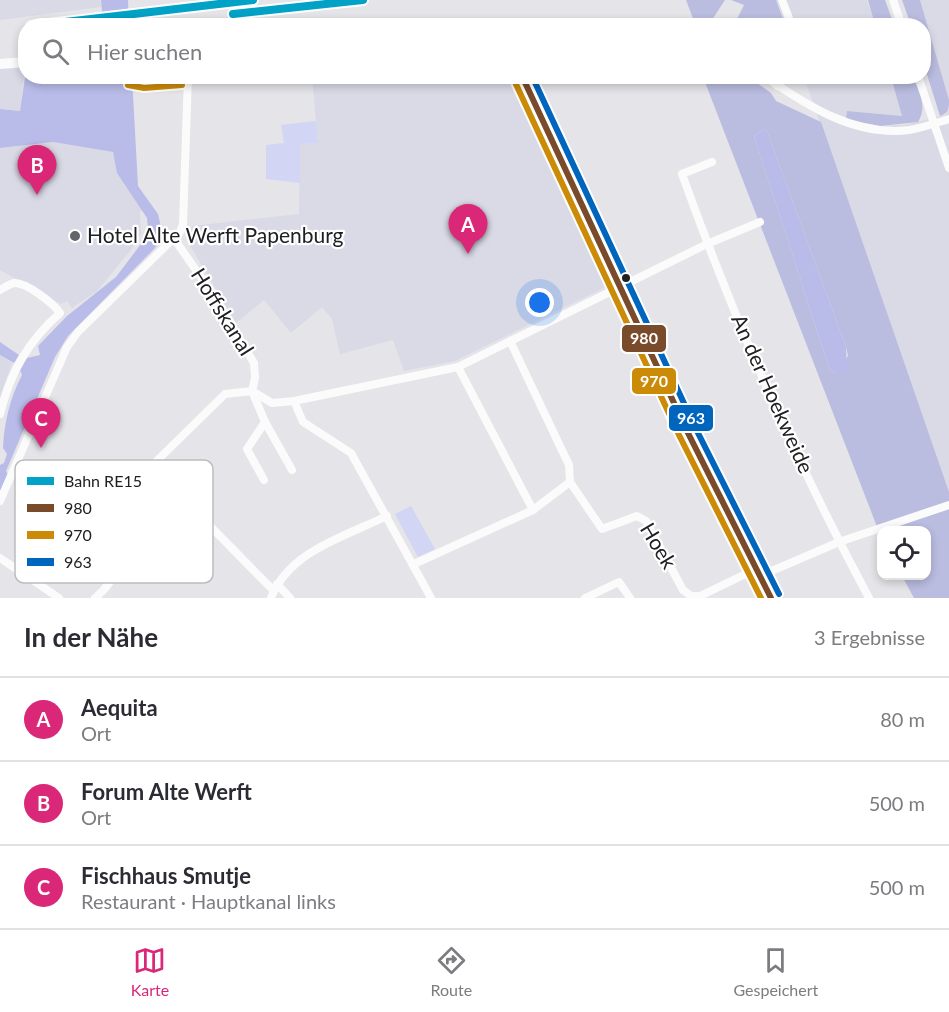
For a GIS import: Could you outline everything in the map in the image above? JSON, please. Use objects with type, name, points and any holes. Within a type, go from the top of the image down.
[{"type":"street","points":[[782,0],[789,18]]},
{"type":"street","points":[[893,0],[899,18]]},
{"type":"street","points":[[0,64],[18,63]]},
{"type":"street","points":[[18,460],[67,347],[84,326],[175,240],[183,224],[188,84]]},
{"type":"street","points":[[526,84],[687,431],[771,598]]},
{"type":"street","points":[[774,84],[821,112],[860,126],[885,131],[909,130],[949,119]]},
{"type":"street","points":[[920,84],[949,168]]},
{"type":"street","name":"An der Hoekweide","points":[[712,162],[682,174],[707,244],[787,432],[839,542],[869,598]]},
{"type":"street","points":[[159,460],[225,394],[252,391],[272,403],[294,401],[458,367],[707,244],[760,222]]},
{"type":"street","name":"Hoffskanal","points":[[175,240],[207,286],[254,363],[255,378],[252,391],[263,412],[265,422],[291,470]]},
{"type":"street","points":[[0,290],[13,283],[21,285],[49,301],[60,313],[19,361],[0,414]]},
{"type":"street","name":"Hoek","points":[[510,341],[569,465],[570,482],[602,529],[637,516],[646,521],[683,590],[691,597],[700,596],[758,573]]},
{"type":"street","points":[[458,367],[533,510]]},
{"type":"street","points":[[294,401],[303,422],[351,453],[431,598]]},
{"type":"street","points":[[264,480],[247,449],[265,422]]},
{"type":"street","points":[[0,501],[15,467]]},
{"type":"street","points":[[414,564],[533,510],[570,482]]},
{"type":"street","points":[[758,573],[839,542],[949,505]]},
{"type":"street","points":[[274,591],[288,570],[310,553],[387,516]]},
{"type":"street","points":[[213,529],[274,591],[290,598]]},
{"type":"street","points":[[0,558],[15,568]]},
{"type":"street","points":[[585,598],[619,582],[630,598]]},
{"type":"street","points":[[37,583],[59,598]]},
{"type":"street","points":[[95,598],[106,583]]},
{"type":"shaded area","points":[[0,0],[100,0],[101,7],[0,20]]},
{"type":"shaded area","points":[[101,0],[128,0],[129,18],[102,18]]},
{"type":"shaded area","points":[[686,0],[725,0],[713,18],[693,18]]},
{"type":"shaded area","points":[[731,0],[776,0],[782,18],[738,18],[744,5]]},
{"type":"shaded area","points":[[776,0],[867,0],[873,18],[782,18]]},
{"type":"shaded area","points":[[868,0],[885,0],[891,18],[873,18]]},
{"type":"shaded area","points":[[902,0],[920,0],[925,18],[908,18]]},
{"type":"shaded area","points":[[920,0],[949,0],[949,100],[931,38],[931,18],[925,18]]},
{"type":"shaded area","points":[[931,38],[949,100],[948,110],[940,116],[930,84]]},
{"type":"shaded area","points":[[18,66],[18,84],[23,84],[20,111],[0,109],[0,67]]},
{"type":"shaded area","points":[[24,84],[132,84],[138,186],[158,214],[161,227],[160,239],[155,248],[68,336],[55,357],[6,471],[8,475],[0,492],[0,465],[4,463],[7,454],[3,448],[5,429],[8,411],[22,375],[20,370],[27,358],[40,355],[38,346],[67,316],[116,277],[144,240],[148,229],[147,218],[117,173],[113,152],[53,142],[0,148],[0,109],[20,111]]},
{"type":"shaded area","points":[[313,84],[517,84],[612,284],[455,361],[404,371],[393,340],[340,354],[332,319],[322,307],[291,333],[264,300],[236,323],[188,242],[192,226],[299,214],[300,144],[318,143]]},
{"type":"shaded area","points":[[706,84],[759,84],[771,93],[776,101],[821,122],[949,492],[949,598],[914,598],[904,580],[931,580],[931,526],[877,527]],"holes":[[[763,130],[767,131],[848,356],[835,374],[829,368],[754,136]]]},
{"type":"shaded area","points":[[806,84],[893,84],[903,116],[847,111],[880,126],[905,125],[945,115],[949,109],[949,492]]},
{"type":"shaded area","points":[[893,84],[916,84],[922,105],[918,122],[880,126],[846,119],[847,111],[902,116]]},
{"type":"shaded area","points":[[316,121],[318,143],[300,144],[300,183],[266,179],[266,145],[284,143],[281,125]]},
{"type":"shaded area","points":[[763,130],[767,131],[846,347],[847,370],[835,374],[829,368],[754,136]]},
{"type":"shaded area","points":[[53,142],[113,152],[117,173],[143,209],[140,212],[141,233],[131,250],[97,291],[72,308],[67,301],[61,304],[0,270],[0,148]]},
{"type":"shaded area","points":[[0,342],[19,355],[14,363],[0,355]]},
{"type":"shaded area","points":[[0,355],[12,363],[0,397]]},
{"type":"shaded area","points":[[411,506],[435,549],[418,557],[395,514]]},
{"type":"pier","points":[[131,11],[131,16],[110,18],[100,18],[99,14]]},
{"type":"rail line","name":"RE15","points":[[99,18],[253,0]]},
{"type":"rail line","name":"RE15","points":[[233,14],[363,0]]},
{"type":"transit line","name":"970","points":[[516,84],[679,435],[761,598]]},
{"type":"transit line","name":"980","points":[[526,84],[687,431],[771,598]]},
{"type":"transit line","name":"963","points":[[536,84],[695,427],[779,594]]},
{"type":"transit line","name":"970","points":[[128,85],[144,88],[182,85]]},
{"type":"place","name":"Forum Alte Werft","points":[[37,195]]},
{"type":"place","name":"Hotel Alte Werft Papenburg","points":[[75,236]]},
{"type":"place","name":"Aequita","points":[[468,254]]},
{"type":"place","name":"Fischhaus Smutje","points":[[41,448]]}]
